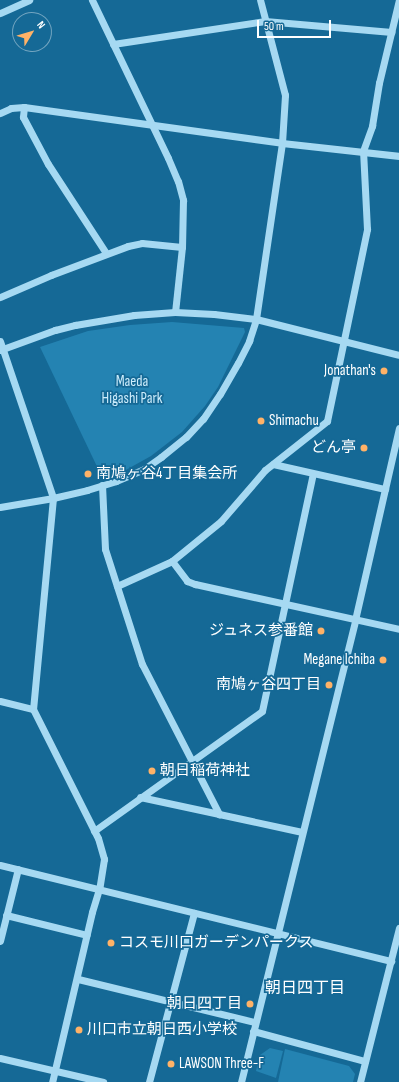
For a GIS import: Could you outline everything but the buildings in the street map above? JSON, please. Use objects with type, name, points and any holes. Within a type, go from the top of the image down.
[{"type":"street","points":[[0,13],[29,0]]},
{"type":"street","points":[[92,0],[153,125],[178,181],[183,200],[182,246],[175,312]]},
{"type":"street","points":[[0,507],[53,498],[102,485],[116,481],[144,468],[161,457],[186,437],[203,418],[220,394],[238,363],[249,341],[256,320],[282,143],[285,95],[260,0]]},
{"type":"street","points":[[117,586],[172,562],[221,521],[265,470],[327,421],[367,229],[363,151],[372,126],[379,83],[399,0]]},
{"type":"street","points":[[113,44],[266,21],[392,32]]},
{"type":"street","points":[[0,113],[11,108],[24,107],[282,143],[399,156]]},
{"type":"street","points":[[24,107],[23,117],[48,164],[106,253]]},
{"type":"street","points":[[0,297],[106,253],[142,243],[182,246]]},
{"type":"street","points":[[2,349],[55,330],[75,325],[134,315],[175,312],[214,314],[256,320],[399,354]]},
{"type":"street","points":[[0,341],[53,498],[33,709],[94,830],[104,859],[99,889],[52,1082]]},
{"type":"street","points":[[241,1082],[276,932],[355,620],[399,428]]},
{"type":"street","points":[[272,464],[385,489]]},
{"type":"street","points":[[94,830],[262,711],[313,474]]},
{"type":"street","points":[[102,485],[105,549],[142,664],[219,814]]},
{"type":"street","points":[[172,562],[187,581],[195,584],[399,629]]},
{"type":"street","points":[[0,701],[33,709]]},
{"type":"street","points":[[140,797],[302,832]]},
{"type":"street","points":[[0,864],[391,961]]},
{"type":"street","points":[[0,941],[18,869]]},
{"type":"street","points":[[149,1082],[194,912]]},
{"type":"street","points":[[6,915],[87,935]]},
{"type":"street","points":[[360,1082],[399,928]]},
{"type":"street","points":[[78,979],[255,1022]]},
{"type":"street","points":[[253,1031],[365,1061]]},
{"type":"street","points":[[0,1058],[103,1082]]},
{"type":"green space","name":"Maeda Higashi Park","points":[[172,322],[244,328],[245,332],[218,387],[205,406],[182,432],[151,456],[124,471],[102,477],[40,347],[88,331],[130,325]]},
{"type":"green space","points":[[270,1048],[283,1051],[276,1078],[256,1071],[260,1055]]},
{"type":"green space","points":[[285,1049],[349,1066],[355,1074],[353,1082],[278,1082]]},
{"type":"place","name":"Jonathan's","points":[[384,371]]},
{"type":"place","name":"Shimachu","points":[[261,421]]},
{"type":"place","name":"どん亭","points":[[364,448]]},
{"type":"place","name":"南鳩ヶ谷4丁目集会所","points":[[88,474]]},
{"type":"place","name":"ジュネス参番館","points":[[321,631]]},
{"type":"place","name":"Megane Ichiba","points":[[383,660]]},
{"type":"place","name":"南鳩ヶ谷四丁目","points":[[329,685]]},
{"type":"place","name":"朝日稲荷神社","points":[[152,771]]},
{"type":"place","name":"コスモ川口ガーデンパークス","points":[[111,943]]},
{"type":"place","name":"朝日四丁目","points":[[250,1004]]},
{"type":"place","name":"川口市立朝日西小学校","points":[[79,1030]]},
{"type":"place","name":"LAWSON Three-F","points":[[171,1064]]},
{"type":"district","name":"朝日四丁目","points":[[305,989]]}]
